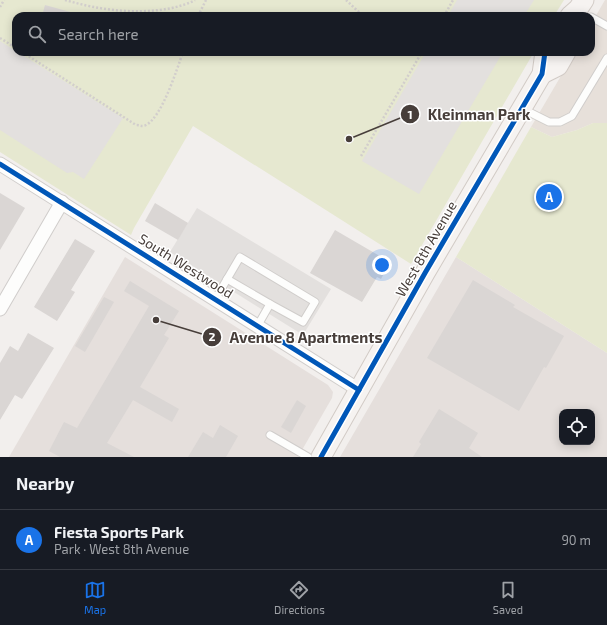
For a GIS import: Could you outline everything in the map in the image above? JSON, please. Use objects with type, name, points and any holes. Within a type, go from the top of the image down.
[{"type":"street","name":"West 8th Avenue","points":[[321,457],[542,74],[544,56]]},
{"type":"street","name":"West 8th Avenue","points":[[542,74],[558,66],[564,56]]},
{"type":"street","name":"South Westwood","points":[[0,164],[216,298],[359,390]]},
{"type":"street","points":[[0,309],[62,202]]},
{"type":"lane","points":[[595,19],[607,26]]},
{"type":"lane","points":[[521,108],[549,122],[560,122],[572,116],[607,58]]},
{"type":"lane","points":[[216,298],[240,258],[315,302],[303,322],[228,279]]},
{"type":"lane","points":[[258,325],[270,304]]},
{"type":"lane","points":[[270,435],[308,457]]},
{"type":"path","points":[[0,7],[4,0]]},
{"type":"path","points":[[65,0],[98,8],[131,11],[168,8],[195,0]]},
{"type":"path","points":[[200,12],[206,0]]},
{"type":"path","points":[[346,0],[358,12]]},
{"type":"path","points":[[446,12],[453,0]]},
{"type":"path","points":[[0,38],[12,46]]},
{"type":"path","points":[[28,56],[136,125],[142,126],[151,121],[165,100],[174,81],[182,56]]},
{"type":"path","points":[[361,156],[420,56]]},
{"type":"shaded area","points":[[457,0],[534,0],[526,12],[450,12]]},
{"type":"shaded area","points":[[605,0],[607,0],[607,123],[593,123],[577,130],[552,137],[531,127],[573,56],[595,56],[595,17]]},
{"type":"shaded area","points":[[0,41],[12,49],[12,56],[24,56],[123,118],[84,179],[73,172],[67,173],[0,130]]},
{"type":"shaded area","points":[[424,56],[501,56],[419,194],[362,161]]},
{"type":"shaded area","points":[[197,208],[331,289],[303,335],[170,252]]},
{"type":"shaded area","points":[[125,257],[328,385],[333,392],[332,398],[298,457],[9,457]]},
{"type":"shaded area","points":[[456,257],[607,353],[607,457],[340,457]]},
{"type":"green space","points":[[0,0],[564,0],[556,12],[12,12],[12,56],[532,56],[411,264],[193,126],[131,235],[0,152]]},
{"type":"green space","points":[[593,123],[607,123],[607,353],[456,257],[531,127],[552,137],[577,130]]},
{"type":"building","points":[[45,5],[70,12],[43,12]]},
{"type":"building","points":[[0,193],[25,208],[0,250]]},
{"type":"building","points":[[155,203],[188,223],[178,240],[145,221]]},
{"type":"building","points":[[335,230],[390,262],[381,279],[377,277],[362,302],[310,273]]},
{"type":"building","points":[[75,239],[95,251],[71,290],[75,292],[57,321],[34,307]]},
{"type":"building","points":[[473,280],[515,305],[513,307],[564,336],[546,368],[544,367],[519,411],[427,358]]},
{"type":"building","points":[[130,281],[179,311],[164,335],[169,338],[140,387],[179,409],[172,422],[133,400],[107,443],[134,457],[60,457],[49,451],[64,422],[77,428],[149,306],[124,291]]},
{"type":"building","points":[[104,297],[114,302],[85,352],[75,346]]},
{"type":"building","points":[[28,333],[54,348],[22,399],[15,395],[0,420],[0,363],[10,346],[18,351]]},
{"type":"building","points":[[297,400],[306,406],[291,433],[281,427]]},
{"type":"building","points":[[439,409],[478,433],[469,448],[482,457],[413,457],[421,444],[419,442]]},
{"type":"building","points":[[220,425],[238,436],[226,457],[188,457],[203,432],[213,438]]},
{"type":"cycle path","points":[[321,457],[425,273],[542,74],[544,56]]},
{"type":"cycle path","points":[[0,164],[359,390]]},
{"type":"place","name":"Kleinman Park","points":[[349,139]]},
{"type":"place","name":"Fiesta Sports Park","points":[[549,197]]},
{"type":"place","name":"Avenue 8 Apartments","points":[[156,320]]}]
